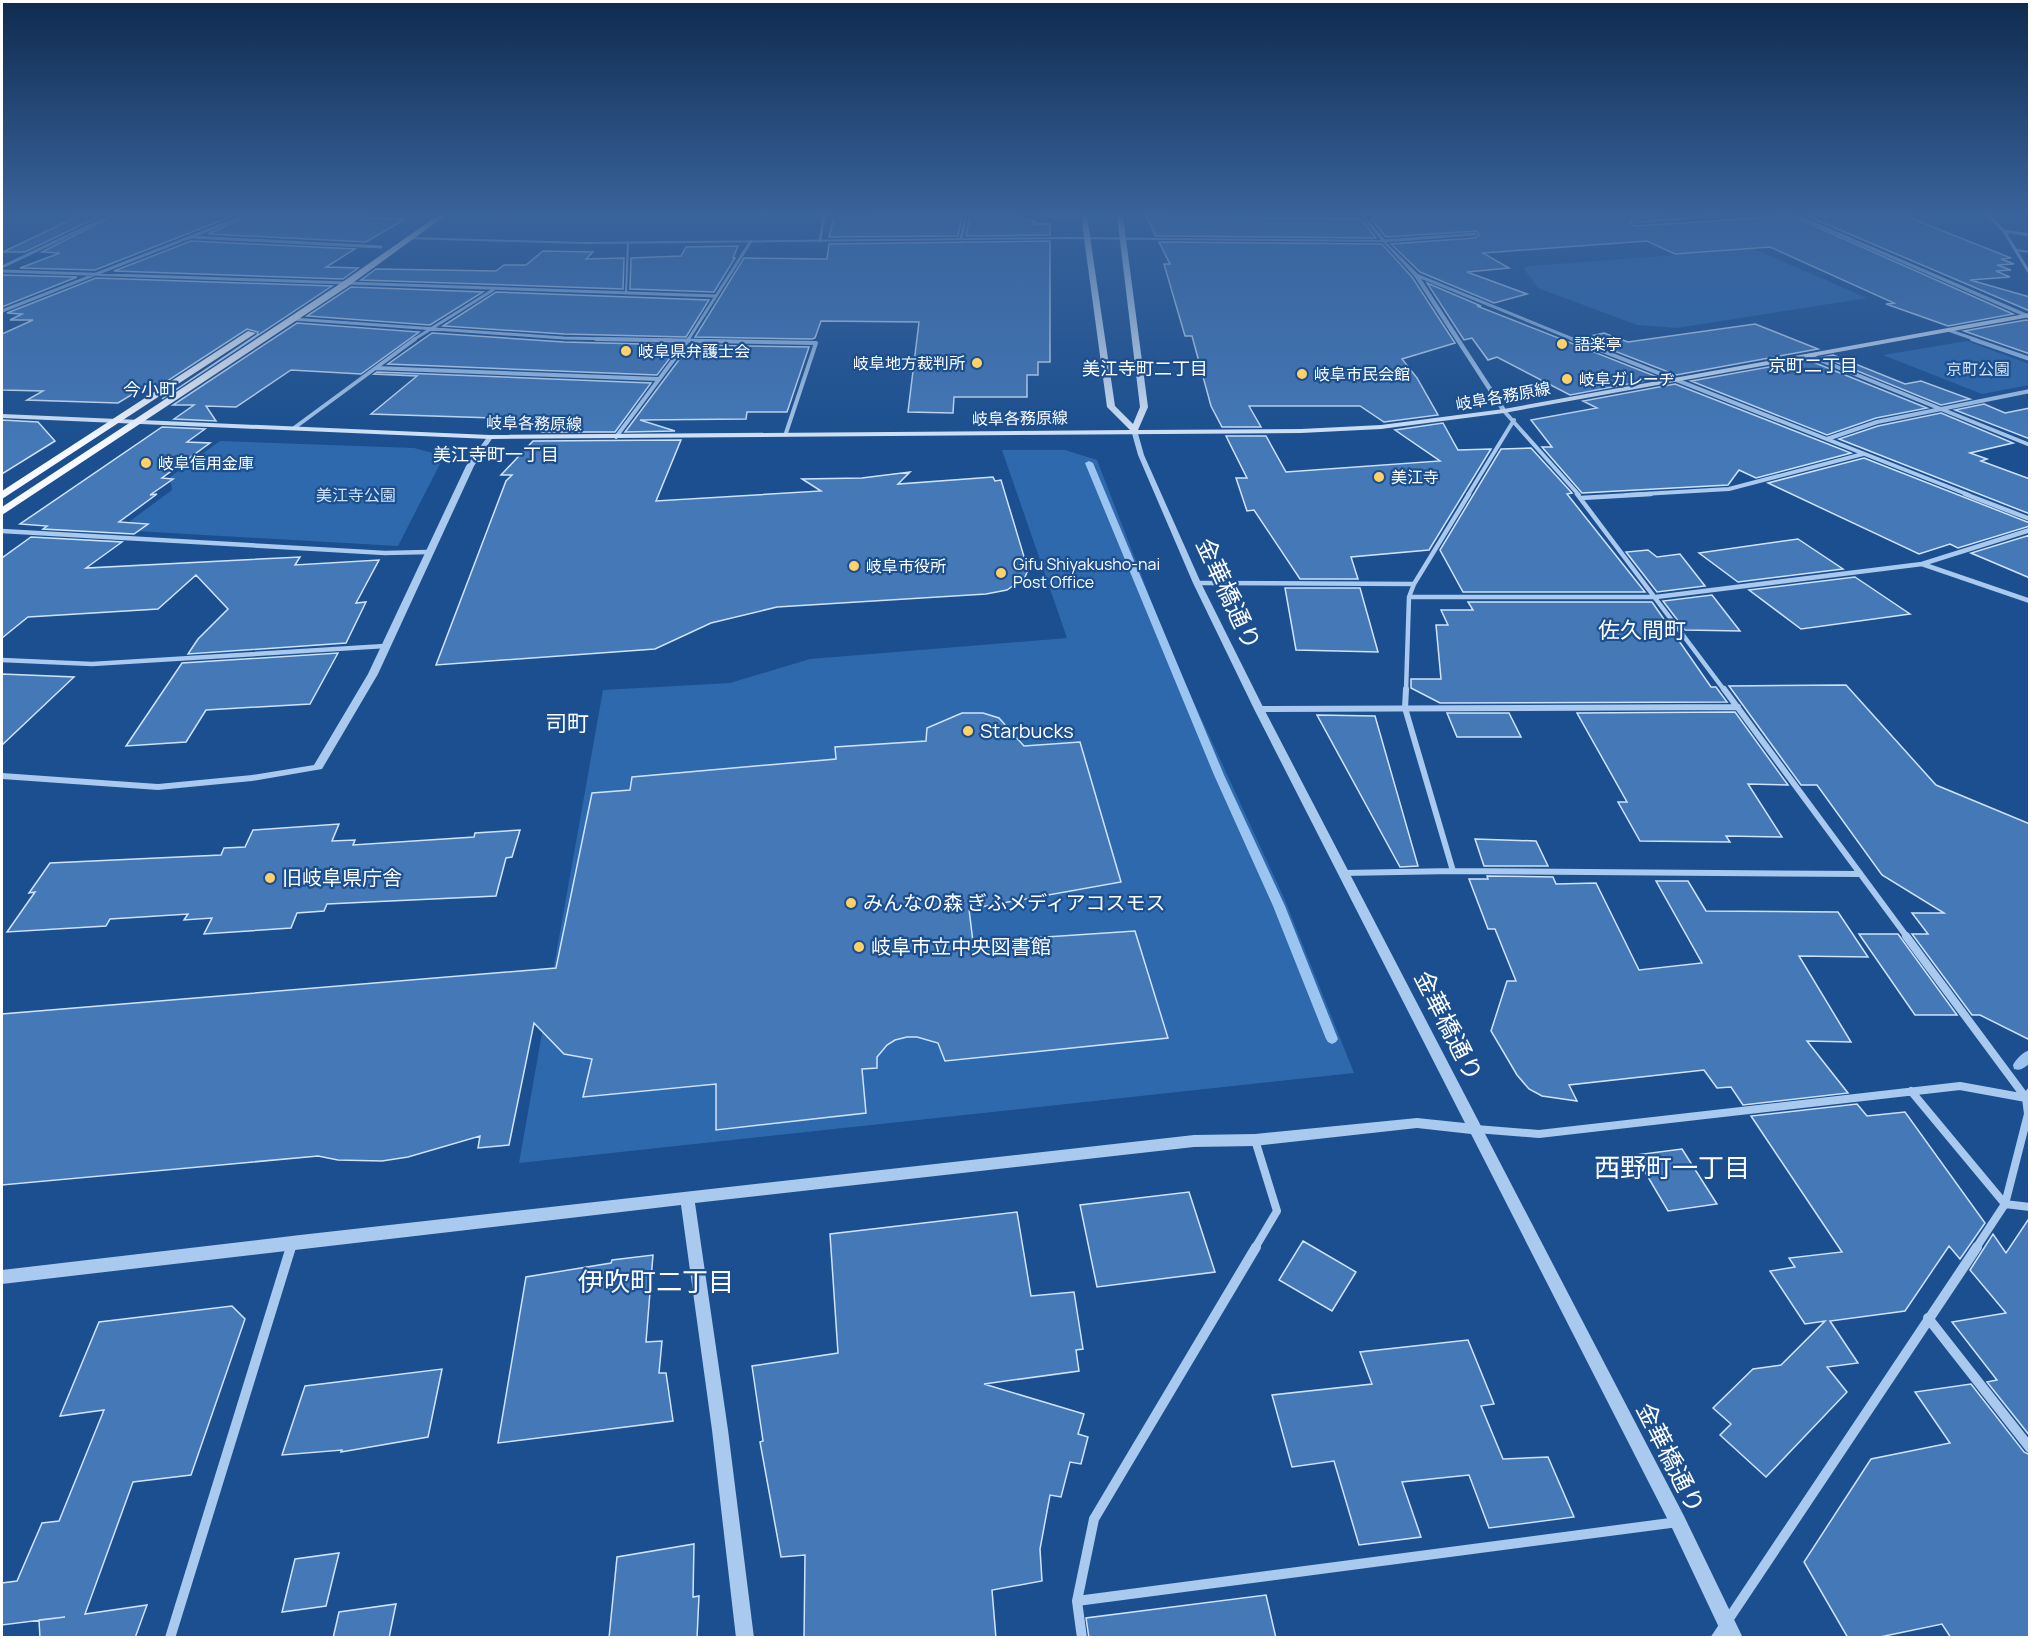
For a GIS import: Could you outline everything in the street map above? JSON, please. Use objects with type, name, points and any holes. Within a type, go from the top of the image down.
[{"type":"highway","points":[[273,318],[313,292]]},
{"type":"highway","points":[[2,512],[332,292]]},
{"type":"highway","points":[[2,496],[264,324]]},
{"type":"main road","name":"金華橋通り","points":[[1095,292],[1111,407],[1134,430]]},
{"type":"main road","points":[[1131,292],[1144,408],[1134,430]]},
{"type":"main road","name":"岐阜各務原線","points":[[2,416],[490,437],[1134,430],[1301,431],[1381,426],[1504,411],[2028,316]]},
{"type":"street","points":[[2,311],[47,292]]},
{"type":"street","points":[[294,428],[427,330],[487,292]]},
{"type":"street","points":[[609,292],[716,296]]},
{"type":"street","points":[[616,437],[687,342],[718,292]]},
{"type":"street","points":[[1427,292],[1504,411],[1581,498],[2028,1096],[2029,1114],[2005,1204],[1716,1638]]},
{"type":"street","points":[[1459,292],[2030,519]]},
{"type":"street","points":[[1973,292],[2028,316]]},
{"type":"street","points":[[292,318],[427,330],[687,342],[816,343],[786,433]]},
{"type":"street","points":[[1948,330],[2030,358]]},
{"type":"street","points":[[1810,356],[1938,410],[2030,445]]},
{"type":"street","points":[[376,368],[658,379]]},
{"type":"street","points":[[1827,439],[1877,422],[2030,391]]},
{"type":"street","points":[[1453,871],[1405,708],[1409,597],[1414,584],[1514,420]]},
{"type":"street","name":"金華橋通り","points":[[1134,430],[1141,455],[1197,583],[1259,709],[1678,1522],[1734,1638]]},
{"type":"street","points":[[2,776],[158,787],[252,778],[318,767],[373,674],[470,466],[490,437]]},
{"type":"street","points":[[1581,498],[1729,489],[1864,454]]},
{"type":"street","points":[[1409,597],[1656,597],[1922,564],[2030,530]]},
{"type":"street","points":[[2,531],[385,553],[428,552]]},
{"type":"street","points":[[1922,564],[2030,602]]},
{"type":"street","points":[[1197,583],[1414,584]]},
{"type":"street","points":[[2,660],[92,664],[385,646]]},
{"type":"street","points":[[1259,709],[1738,707]]},
{"type":"street","points":[[1344,873],[1453,871],[1860,874]]},
{"type":"street","points":[[2,1277],[293,1241],[687,1200],[1194,1141],[1255,1140],[1417,1123],[1539,1134],[1960,1086],[2028,1096]]},
{"type":"street","points":[[1911,1091],[2005,1204],[2030,1207]]},
{"type":"street","points":[[1082,1638],[1077,1602],[1094,1519],[1277,1211],[1255,1140]]},
{"type":"street","points":[[687,1200],[720,1430],[745,1638]]},
{"type":"street","points":[[170,1638],[293,1241]]},
{"type":"street","points":[[1928,1318],[2030,1448]]},
{"type":"street","points":[[1077,1602],[1678,1522]]},
{"type":"green space","points":[[1550,292],[1854,292],[1867,298],[1677,328],[1637,325]]},
{"type":"green space","name":"京町公園","points":[[1967,341],[2029,364],[2029,385],[1982,394],[1883,355]]},
{"type":"green space","name":"美江寺公園","points":[[220,441],[414,448],[444,456],[398,546],[118,530],[172,490],[170,477]]},
{"type":"green space","name":"みんなの森 ぎふメディアコスモス","points":[[1002,450],[1065,450],[1097,460],[1173,657],[1284,898],[1354,1073],[519,1163],[603,690],[730,683],[810,659],[1067,638]]},
{"type":"building","points":[[2,292],[38,292],[2,307]]},
{"type":"building","points":[[59,292],[322,292],[162,399],[257,335],[258,332],[247,329],[155,389],[151,383],[118,403],[27,400],[43,391],[2,390],[2,334],[33,320],[10,320],[22,314],[7,313]]},
{"type":"building","points":[[343,292],[482,292],[430,325],[307,316]]},
{"type":"building","points":[[495,292],[709,300],[686,337],[564,334],[443,326]]},
{"type":"building","points":[[723,292],[1050,292],[1050,362],[1038,362],[1038,375],[1027,375],[1027,397],[954,397],[953,413],[908,412],[919,322],[821,321],[815,338],[812,339],[695,337]]},
{"type":"building","points":[[1172,292],[1422,292],[1455,343],[1402,359],[1417,378],[1438,415],[1384,422],[1360,406],[1249,406],[1261,427],[1222,427],[1211,406],[1192,336],[1185,336]]},
{"type":"building","points":[[1433,292],[1449,292],[1481,306],[1477,306],[1660,378],[1570,395],[1497,357],[1488,360],[1472,338],[1464,340]]},
{"type":"building","points":[[1469,292],[1527,294],[1494,303]]},
{"type":"building","points":[[1871,292],[1964,292],[2013,314],[1948,326],[1886,304],[1894,303]]},
{"type":"building","points":[[1987,292],[2014,292],[2030,297],[2030,311]]},
{"type":"building","points":[[2030,321],[2030,354],[1964,331]]},
{"type":"building","points":[[297,323],[419,332],[361,374],[291,370],[236,407],[206,406],[216,421],[174,419],[194,405],[173,405]]},
{"type":"building","points":[[1755,324],[1818,349],[1676,375],[1581,338],[1604,333],[1628,342]]},
{"type":"building","points":[[432,333],[564,342],[680,345],[657,375],[388,364]]},
{"type":"building","points":[[690,345],[809,347],[787,412],[747,412],[746,419],[640,420],[675,431],[625,432]]},
{"type":"building","points":[[1833,355],[1905,384],[1921,381],[1970,399],[1941,405],[1823,357]]},
{"type":"building","points":[[1808,360],[1927,408],[1876,418],[1827,435],[1691,381]]},
{"type":"building","points":[[377,372],[651,383],[615,432],[542,432],[555,420],[371,414],[417,376],[374,374]]},
{"type":"building","points":[[1675,384],[1851,453],[1756,478],[1739,470],[1728,485],[1582,493],[1542,447],[1552,447],[1531,420],[1597,408],[1583,401]]},
{"type":"building","points":[[1984,404],[2005,413],[2030,408],[2030,439],[1955,410]]},
{"type":"building","points":[[1941,413],[2013,443],[1970,453],[1987,459],[1981,461],[2030,479],[2030,514],[1839,439],[1878,426]]},
{"type":"building","points":[[2,420],[38,422],[55,441],[2,474]]},
{"type":"building","points":[[1443,423],[1458,450],[1491,449],[1429,550],[1351,557],[1358,579],[1300,579],[1254,510],[1247,511],[1236,478],[1247,478],[1226,436],[1266,436],[1286,472],[1440,461],[1395,430]]},
{"type":"building","points":[[162,427],[205,429],[187,442],[210,443],[162,478],[173,479],[150,495],[157,494],[119,522],[148,524],[134,534],[43,529],[47,526],[20,524]]},
{"type":"building","points":[[681,440],[656,501],[821,491],[802,479],[862,478],[910,472],[898,484],[993,477],[995,481],[1001,480],[1028,570],[1025,577],[1007,590],[986,594],[777,607],[711,623],[655,649],[436,665],[506,481],[512,475],[501,475],[533,441]]},
{"type":"building","points":[[1531,448],[1572,493],[1567,494],[1645,592],[1463,592],[1440,550],[1501,449]]},
{"type":"building","points":[[1864,458],[2030,523],[2030,526],[1958,548],[1950,544],[1919,554],[1768,483]]},
{"type":"building","points":[[2030,535],[2030,578],[1971,553]]},
{"type":"building","points":[[31,537],[122,542],[86,568],[300,557],[295,565],[379,560],[356,603],[366,602],[346,643],[188,654],[198,639],[228,609],[196,575],[158,609],[28,617],[2,638],[2,558]]},
{"type":"building","points":[[1798,539],[1843,569],[1738,582],[1699,553]]},
{"type":"building","points":[[1648,550],[1657,557],[1680,554],[1705,586],[1657,592],[1626,552]]},
{"type":"building","points":[[1855,577],[1910,614],[1801,629],[1749,590]]},
{"type":"building","points":[[1285,588],[1360,588],[1378,652],[1296,650]]},
{"type":"building","points":[[1712,595],[1740,631],[1685,630],[1663,601]]},
{"type":"building","points":[[1468,602],[1652,602],[1711,687],[1716,687],[1727,702],[1440,703],[1411,688],[1411,679],[1441,679],[1436,625],[1448,625],[1441,610],[1473,610]]},
{"type":"building","points":[[338,653],[310,704],[206,710],[186,742],[126,746],[182,663]]},
{"type":"building","points":[[2,674],[74,677],[2,745]]},
{"type":"building","points":[[1846,685],[1936,785],[2030,824],[2030,1040],[1980,1015],[1972,1015],[1912,934],[1928,934],[1912,913],[1944,913],[1882,875],[1817,785],[1801,785],[1729,686]]},
{"type":"building","points":[[1735,712],[1788,785],[1748,784],[1782,837],[1726,836],[1730,842],[1640,841],[1618,802],[1627,802],[1577,713]]},
{"type":"building","points":[[962,713],[983,713],[999,718],[1024,746],[1080,742],[1121,882],[969,909],[973,942],[1135,931],[1168,1038],[945,1061],[938,1043],[917,1037],[907,1037],[887,1045],[877,1057],[877,1068],[862,1069],[866,1113],[716,1130],[716,1084],[583,1097],[592,1059],[564,1054],[534,1023],[509,1145],[478,1148],[480,1136],[408,1157],[382,1161],[338,1160],[318,1156],[2,1185],[2,1014],[556,968],[592,793],[630,790],[632,777],[836,759],[835,747],[926,741],[927,728]]},
{"type":"building","points":[[1447,713],[1509,713],[1521,737],[1457,737]]},
{"type":"building","points":[[1317,715],[1375,716],[1418,866],[1400,867]]},
{"type":"building","name":"旧岐阜県庁舎","points":[[339,824],[332,841],[355,840],[353,845],[474,837],[475,833],[520,830],[512,857],[506,858],[496,896],[327,904],[324,911],[297,913],[291,928],[204,934],[212,918],[184,920],[188,914],[110,919],[106,926],[7,932],[35,892],[29,893],[50,863],[221,855],[224,848],[245,847],[253,830]]},
{"type":"building","points":[[1475,839],[1536,841],[1548,866],[1484,866]]},
{"type":"building","points":[[1487,876],[1553,877],[1556,884],[1596,883],[1639,970],[1702,963],[1656,881],[1688,881],[1706,911],[1838,912],[1868,957],[1799,956],[1851,1042],[1807,1041],[1848,1093],[1743,1105],[1731,1087],[1717,1088],[1704,1070],[1569,1085],[1577,1101],[1542,1096],[1529,1089],[1517,1075],[1491,1031],[1507,981],[1516,981],[1495,929],[1488,929],[1469,879],[1488,879]]},
{"type":"building","points":[[1859,934],[1898,934],[1957,1015],[1915,1015]]},
{"type":"building","points":[[1857,1104],[1867,1116],[1905,1112],[1985,1223],[1960,1259],[1949,1246],[1905,1311],[1830,1321],[1858,1363],[1827,1367],[1847,1392],[1766,1477],[1720,1435],[1731,1424],[1713,1408],[1753,1369],[1781,1365],[1825,1321],[1805,1324],[1770,1271],[1795,1267],[1789,1258],[1842,1252],[1751,1116]]},
{"type":"building","points":[[1682,1149],[1717,1204],[1668,1211],[1635,1155]]},
{"type":"building","points":[[1189,1192],[1215,1272],[1097,1287],[1080,1205]]},
{"type":"building","points":[[1017,1212],[1031,1296],[1074,1292],[1083,1349],[1076,1350],[1079,1371],[984,1384],[1084,1414],[1078,1434],[1088,1437],[1081,1464],[1070,1462],[1061,1497],[1050,1495],[1040,1549],[1042,1581],[992,1590],[996,1638],[804,1638],[805,1555],[781,1557],[760,1442],[763,1441],[752,1366],[838,1353],[830,1234]]},
{"type":"building","points":[[2030,1217],[2030,1436],[1987,1382],[1997,1380],[1952,1322],[2006,1313],[1970,1270],[1993,1234],[2006,1253]]},
{"type":"building","points":[[1303,1241],[1356,1272],[1332,1311],[1279,1280]]},
{"type":"building","points":[[653,1255],[646,1342],[662,1341],[659,1373],[666,1373],[673,1421],[498,1443],[526,1277],[611,1263],[612,1260]]},
{"type":"building","points":[[232,1306],[245,1319],[191,1475],[133,1482],[85,1614],[147,1605],[135,1638],[40,1638],[39,1620],[2,1625],[2,1583],[17,1581],[42,1523],[59,1521],[104,1410],[60,1416],[99,1322]]},
{"type":"building","points":[[1468,1340],[1494,1404],[1481,1406],[1503,1459],[1548,1457],[1574,1517],[1489,1528],[1469,1475],[1402,1482],[1421,1537],[1359,1545],[1334,1461],[1292,1467],[1272,1395],[1372,1384],[1360,1352]]},
{"type":"building","points":[[442,1369],[428,1437],[341,1452],[342,1450],[282,1455],[305,1386]]},
{"type":"building","points":[[1971,1384],[2024,1452],[2030,1455],[2030,1638],[1951,1638],[1942,1624],[1875,1638],[1848,1638],[1804,1562],[1871,1459],[1950,1443],[1915,1392]]},
{"type":"building","points":[[694,1544],[693,1597],[699,1596],[697,1638],[609,1638],[617,1557]]},
{"type":"building","points":[[339,1553],[326,1606],[282,1612],[295,1559]]},
{"type":"building","points":[[1266,1595],[1276,1638],[1089,1638],[1086,1618]]},
{"type":"building","points":[[396,1604],[389,1638],[333,1638],[339,1612]]},
{"type":"waterway","points":[[1089,463],[1219,775],[1279,906],[1332,1039]]},
{"type":"waterway","points":[[2019,1065],[2030,1055]]},
{"type":"place","name":"語楽亭","points":[[1562,344]]},
{"type":"place","name":"岐阜県弁護士会","points":[[626,351]]},
{"type":"place","name":"岐阜地方裁判所","points":[[977,363]]},
{"type":"place","name":"岐阜市民会館","points":[[1302,374]]},
{"type":"place","name":"岐阜ガレーヂ","points":[[1567,379]]},
{"type":"place","name":"岐阜信用金庫","points":[[146,463]]},
{"type":"place","name":"美江寺","points":[[1379,477]]},
{"type":"place","name":"岐阜市役所","points":[[854,566]]},
{"type":"place","name":"Gifu Shiyakusho-nai Post Office","points":[[1001,573]]},
{"type":"place","name":"Starbucks","points":[[968,731]]},
{"type":"place","name":"旧岐阜県庁舎","points":[[270,878]]},
{"type":"place","name":"みんなの森 ぎふメディアコスモス","points":[[851,903]]},
{"type":"place","name":"岐阜市立中央図書館","points":[[859,947]]},
{"type":"district","name":"京町二丁目","points":[[1813,366]]},
{"type":"district","name":"美江寺町二丁目","points":[[1145,369]]},
{"type":"district","name":"今小町","points":[[150,390]]},
{"type":"district","name":"美江寺町一丁目","points":[[496,455]]},
{"type":"district","name":"佐久間町","points":[[1642,630]]},
{"type":"district","name":"司町","points":[[567,723]]},
{"type":"district","name":"西野町一丁目","points":[[1672,1168]]},
{"type":"district","name":"伊吹町二丁目","points":[[656,1282]]}]
